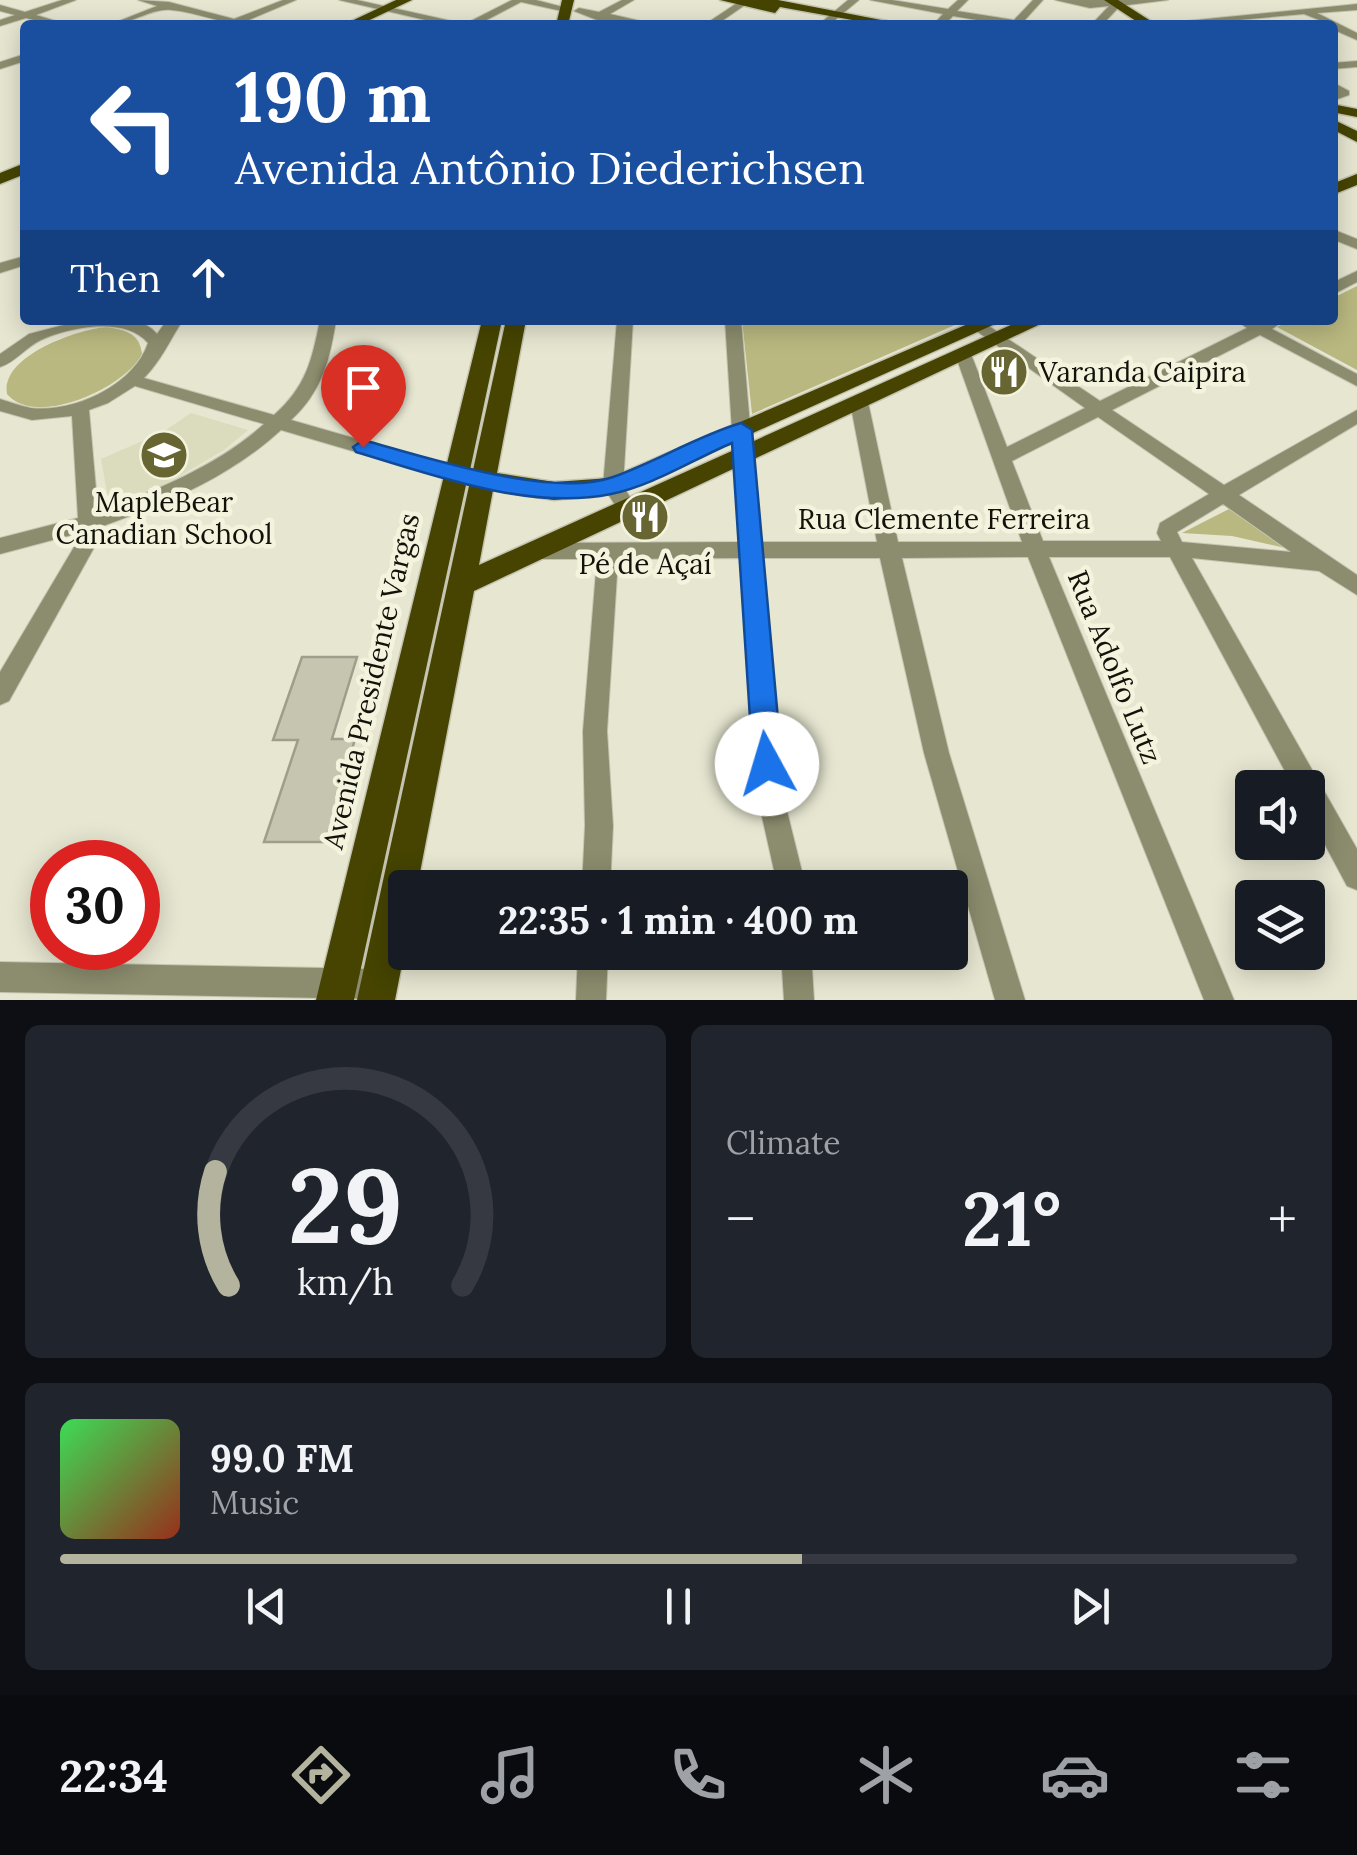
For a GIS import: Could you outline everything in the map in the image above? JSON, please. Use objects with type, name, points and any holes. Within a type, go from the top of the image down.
[{"type":"main road","points":[[373,20],[406,0]]},
{"type":"main road","points":[[364,20],[420,0]]},
{"type":"main road","points":[[726,0],[831,19]]},
{"type":"main road","points":[[758,0],[831,19]]},
{"type":"main road","points":[[1111,5],[1141,20]]},
{"type":"main road","name":"Avenida Presidente Vargas","points":[[378,992],[463,584],[470,478],[491,325]]},
{"type":"main road","name":"Avenida Presidente Vargas","points":[[338,994],[470,478],[515,325]]},
{"type":"main road","points":[[743,443],[858,402],[963,354],[985,326]]},
{"type":"main road","points":[[463,584],[532,551],[620,497],[743,443],[985,326]]},
{"type":"main road","points":[[470,478],[620,497]]},
{"type":"street","points":[[0,23],[70,0]]},
{"type":"street","points":[[142,0],[221,20]]},
{"type":"street","points":[[128,20],[184,0]]},
{"type":"street","points":[[245,20],[291,0]]},
{"type":"street","points":[[344,0],[437,20]]},
{"type":"street","points":[[480,20],[521,0],[574,4],[628,20]]},
{"type":"street","points":[[586,20],[629,0]]},
{"type":"street","points":[[831,19],[854,0]]},
{"type":"street","points":[[876,0],[995,20]]},
{"type":"street","points":[[943,20],[963,0]]},
{"type":"street","points":[[1060,0],[1103,6],[1163,0]]},
{"type":"street","points":[[1283,0],[1323,20]]},
{"type":"street","points":[[717,20],[743,3]]},
{"type":"street","points":[[1211,20],[1357,7]]},
{"type":"street","points":[[0,8],[47,20]]},
{"type":"street","points":[[0,362],[8,346],[62,325]]},
{"type":"street","points":[[136,325],[153,335],[158,346]]},
{"type":"street","points":[[0,406],[29,414],[80,408],[136,380],[152,363],[171,325]]},
{"type":"street","points":[[0,546],[92,524],[178,490],[216,469],[275,424],[303,394],[321,364],[328,325]]},
{"type":"street","points":[[620,497],[625,325]]},
{"type":"street","points":[[733,325],[771,799],[788,870]]},
{"type":"street","points":[[1001,458],[1256,325]]},
{"type":"street","points":[[1263,325],[1357,381]]},
{"type":"street","points":[[985,326],[1099,410],[1357,586]]},
{"type":"street","name":"Rua Adolfo Lutz","points":[[963,354],[1034,549],[1219,1000]]},
{"type":"street","points":[[136,380],[275,424],[470,478]]},
{"type":"street","points":[[858,402],[950,806],[992,930],[1010,1000]]},
{"type":"street","points":[[0,694],[90,537],[80,408]]},
{"type":"street","points":[[1357,416],[1167,528],[1357,876]]},
{"type":"street","name":"Rua Clemente Ferreira","points":[[532,551],[1177,549],[1322,563]]},
{"type":"street","points":[[597,870],[594,731],[608,552]]},
{"type":"street","points":[[592,1000],[593,970]]},
{"type":"street","points":[[798,970],[800,1000]]},
{"type":"street","points":[[0,978],[338,994],[378,992]]},
{"type":"shaded area","points":[[1357,286],[1357,370],[1277,327],[1338,325],[1338,296]]},
{"type":"shaded area","points":[[743,325],[955,325],[752,414]]},
{"type":"shaded area","points":[[107,327],[130,334],[141,347],[142,354],[133,367],[118,379],[58,405],[20,404],[7,394],[8,380],[30,355],[63,338]]},
{"type":"shaded area","name":"MapleBear Canadian School","points":[[191,413],[248,430],[224,450],[178,477],[128,501],[109,503],[101,459],[163,432]]},
{"type":"shaded area","points":[[1229,509],[1290,549],[1232,536],[1182,533]]},
{"type":"building","points":[[302,657],[357,657],[332,739],[355,739],[326,842],[264,842],[298,740],[273,740]]},
{"type":"place","name":"Varanda Caipira","points":[[1004,372]]},
{"type":"place","name":"MapleBear Canadian School","points":[[164,455]]},
{"type":"place","name":"Pé de Açaí","points":[[645,517]]},
{"type":"route","points":[[363,447],[483,482],[554,491],[583,490],[613,486],[741,430],[767,764]]}]
